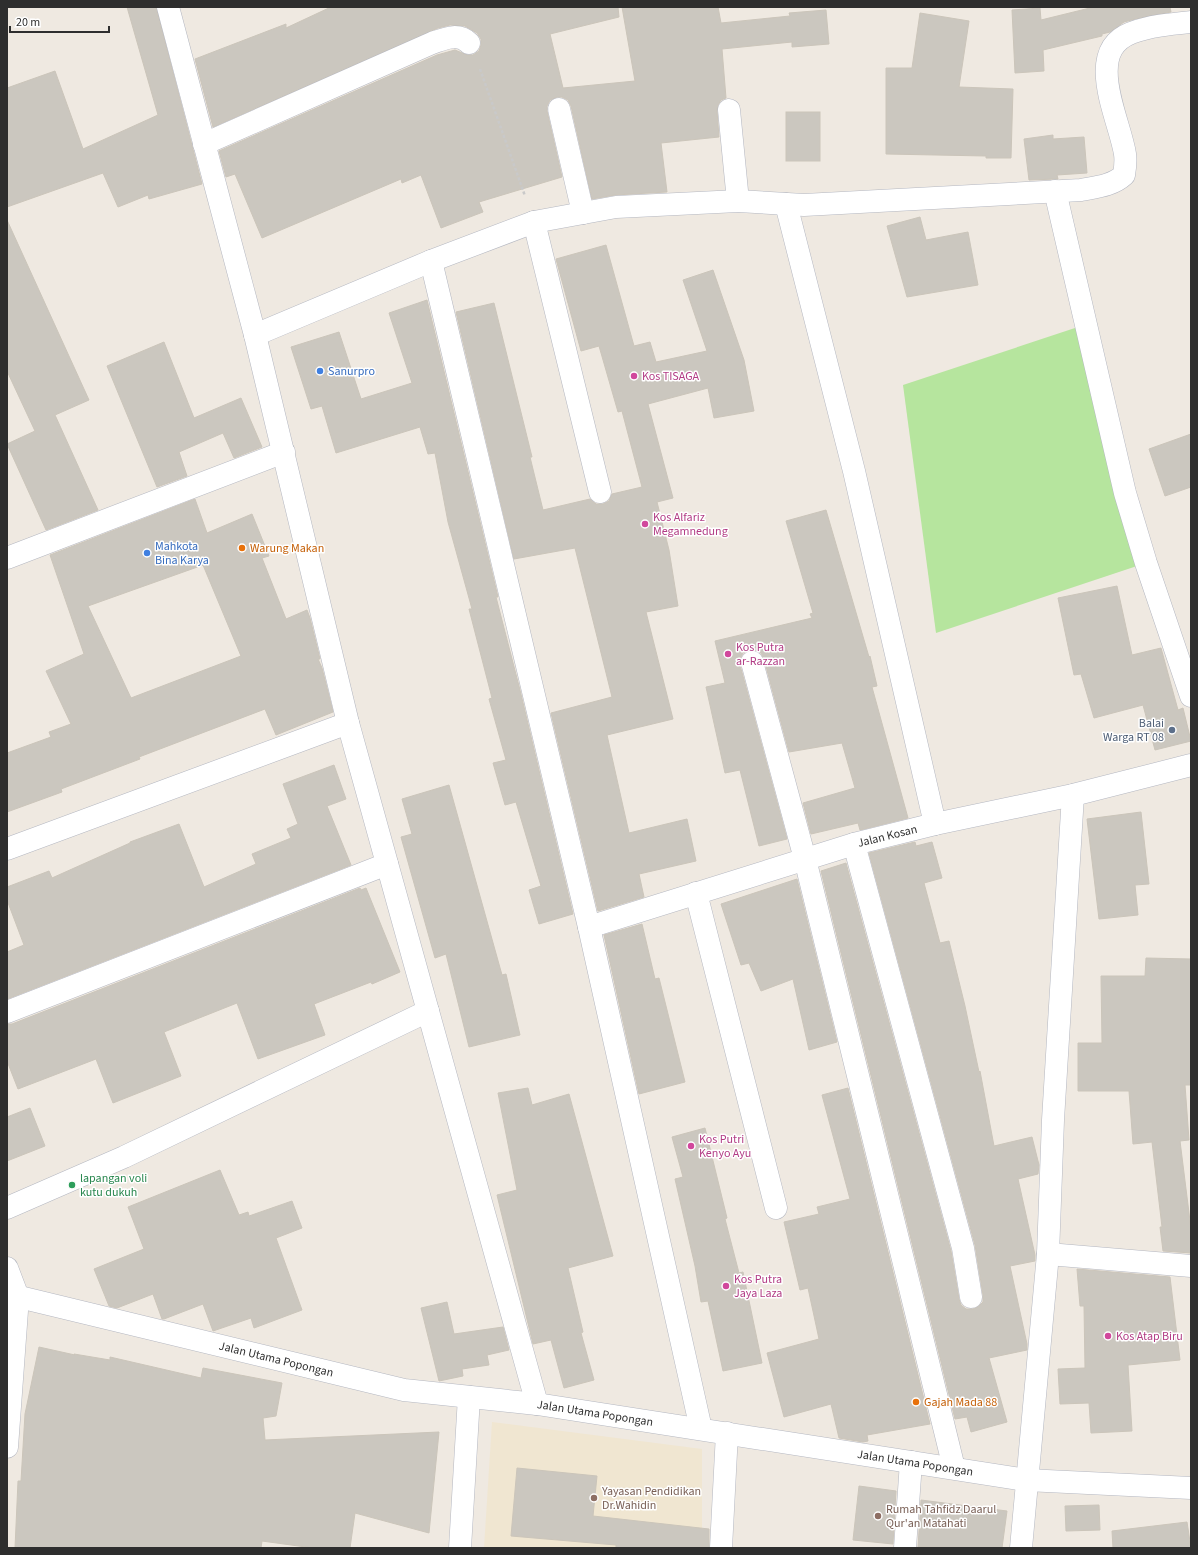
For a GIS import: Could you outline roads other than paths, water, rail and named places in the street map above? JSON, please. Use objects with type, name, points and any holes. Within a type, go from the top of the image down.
[{"type":"street","points":[[168,7],[255,335],[348,723],[537,1404]]},
{"type":"street","points":[[255,335],[431,261],[534,222],[616,207],[738,201],[804,205],[1081,190],[1118,181],[1124,175],[1126,155],[1107,88],[1108,56],[1116,43],[1131,34],[1160,26],[1191,22]]},
{"type":"street","points":[[204,144],[432,43],[457,37],[465,39],[469,43]]},
{"type":"street","points":[[559,109],[583,213]]},
{"type":"street","points":[[729,110],[738,201]]},
{"type":"street","points":[[1055,191],[1125,493],[1146,563],[1191,696]]},
{"type":"street","points":[[786,204],[854,471],[934,824]]},
{"type":"street","points":[[534,222],[600,492]]},
{"type":"street","points":[[431,261],[588,927],[701,1429]]},
{"type":"street","points":[[7,558],[284,452]]},
{"type":"street","points":[[752,662],[805,859],[954,1468]]},
{"type":"street","points":[[7,849],[348,723]]},
{"type":"street","name":"Jalan Kosan","points":[[588,927],[854,844],[934,824],[1073,795],[1191,765]]},
{"type":"street","points":[[1021,1548],[1026,1480],[1048,1254],[1053,1120],[1073,795]]},
{"type":"street","points":[[854,844],[963,1248],[971,1297]]},
{"type":"street","points":[[7,1012],[387,864]]},
{"type":"street","points":[[696,893],[776,1208]]},
{"type":"street","points":[[7,1208],[131,1153],[428,1011]]},
{"type":"street","points":[[1048,1254],[1191,1266]]},
{"type":"street","points":[[7,1268],[13,1296],[7,1447]]},
{"type":"street","name":"Jalan Utama Popongan","points":[[13,1296],[404,1390],[537,1404],[1026,1480],[1191,1488]]},
{"type":"street","points":[[460,1548],[469,1397]]},
{"type":"street","points":[[721,1548],[727,1433]]},
{"type":"street","points":[[905,1548],[911,1462]]},
{"type":"place","name":"Sanurpro","points":[[320,371]]},
{"type":"place","name":"Kos TISAGA","points":[[634,376]]},
{"type":"place","name":"Kos Alfariz Megamnedung","points":[[645,524]]},
{"type":"place","name":"Warung Makan","points":[[242,548]]},
{"type":"place","name":"Mahkota Bina Karya","points":[[147,553]]},
{"type":"place","name":"Kos Putra ar-Razzan","points":[[728,654]]},
{"type":"place","name":"Balai Warga RT 08","points":[[1172,730]]},
{"type":"place","name":"Kos Putri Kenyo Ayu","points":[[691,1146]]},
{"type":"place","name":"lapangan voli kutu dukuh","points":[[72,1185]]},
{"type":"place","name":"Kos Putra Jaya Laza","points":[[726,1286]]},
{"type":"place","name":"Kos Atap Biru","points":[[1108,1336]]},
{"type":"place","name":"Gajah Mada 88","points":[[916,1402]]},
{"type":"place","name":"Yayasan Pendidikan Dr.Wahidin","points":[[594,1498]]},
{"type":"place","name":"Rumah Tahfidz Daarul Qur'an Matahati","points":[[878,1516]]}]
